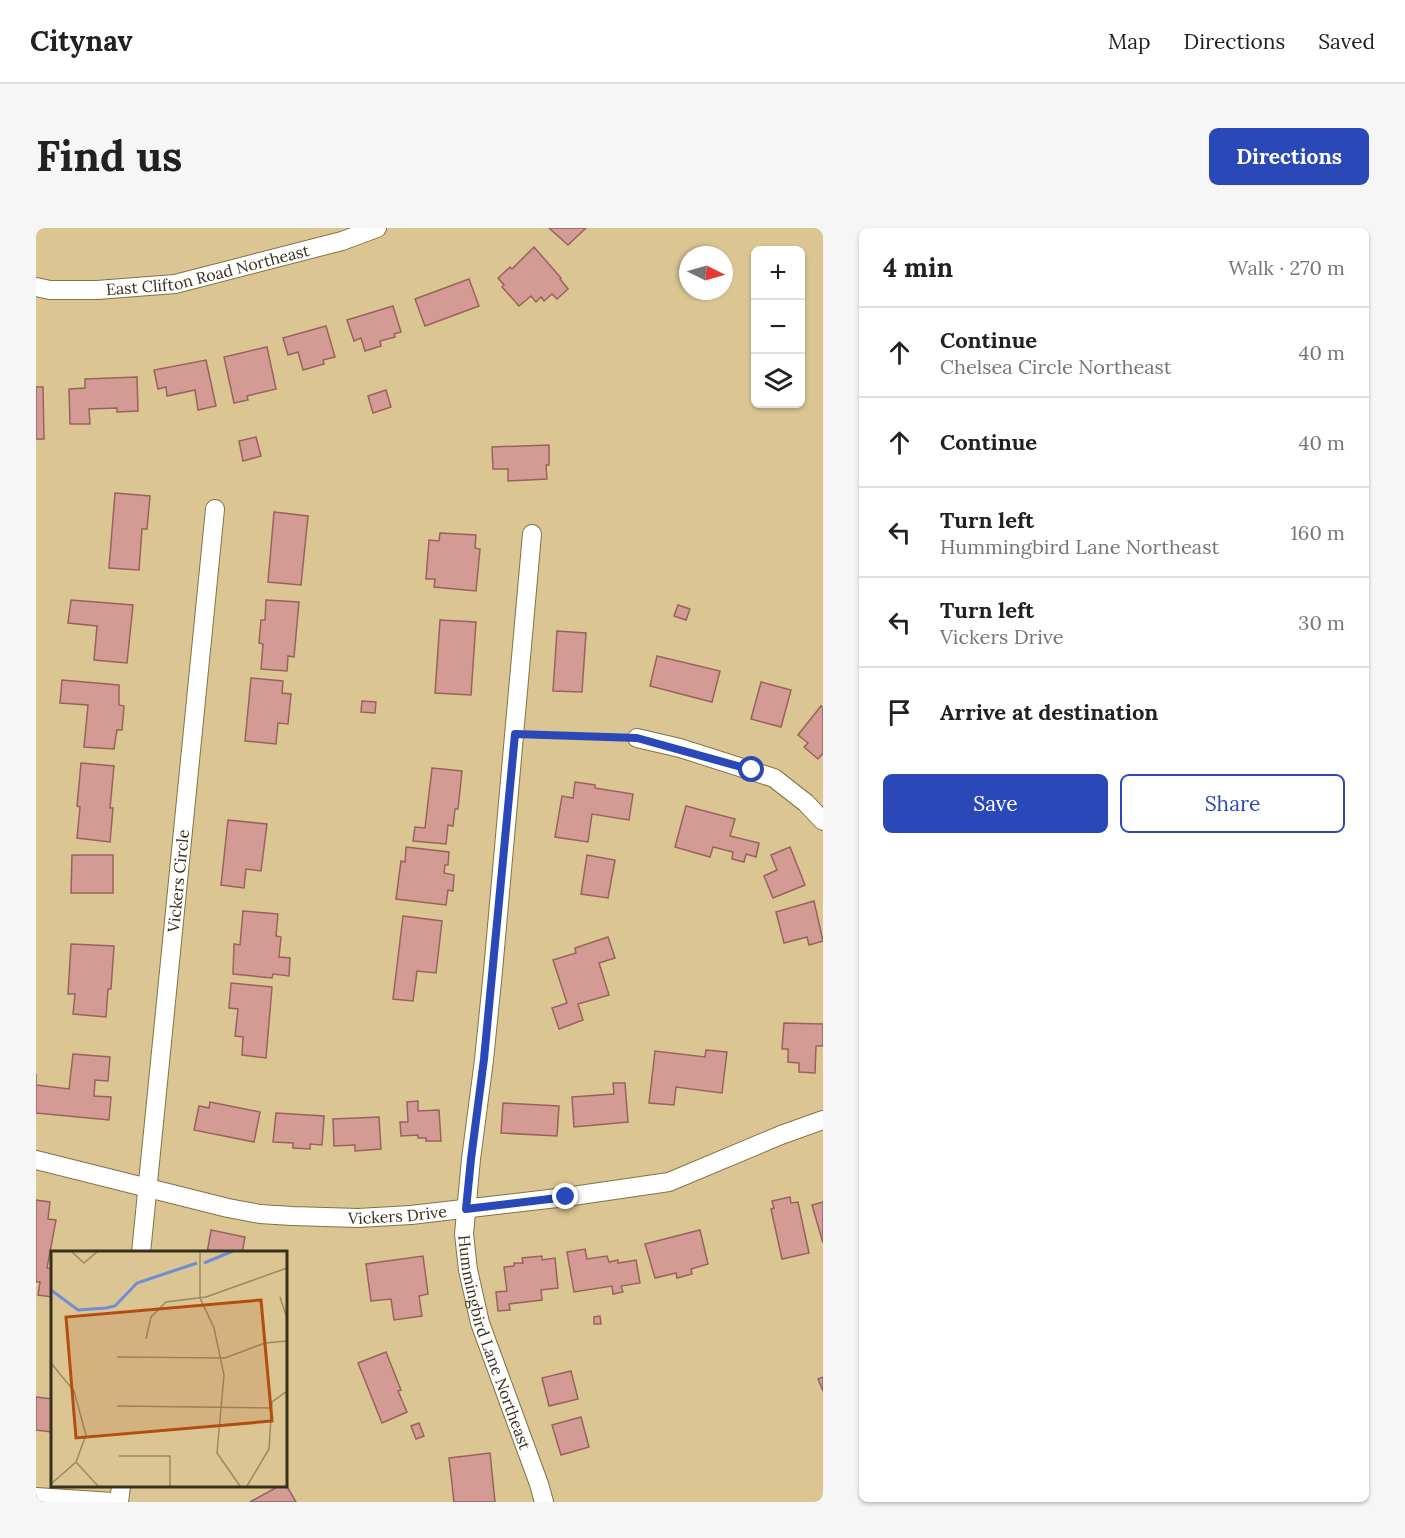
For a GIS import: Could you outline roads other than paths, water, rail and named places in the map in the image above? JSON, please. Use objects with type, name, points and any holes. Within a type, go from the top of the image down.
[{"type":"street","name":"East Clifton Road Northeast","points":[[36,287],[50,290],[97,290],[175,284],[342,241],[377,228]]},
{"type":"street","name":"Vickers Circle","points":[[141,1251],[215,509]]},
{"type":"street","name":"Hummingbird Lane Northeast","points":[[532,534],[485,1048],[464,1234],[468,1270],[480,1323],[544,1502]]},
{"type":"street","points":[[637,738],[680,748],[774,778],[806,803],[823,821]]},
{"type":"street","name":"Vickers Drive","points":[[36,1160],[228,1208],[292,1216],[358,1218],[466,1209],[669,1182],[823,1120]]},
{"type":"street","points":[[119,1502],[121,1487]]},
{"type":"street","points":[[36,1497],[113,1502]]}]
